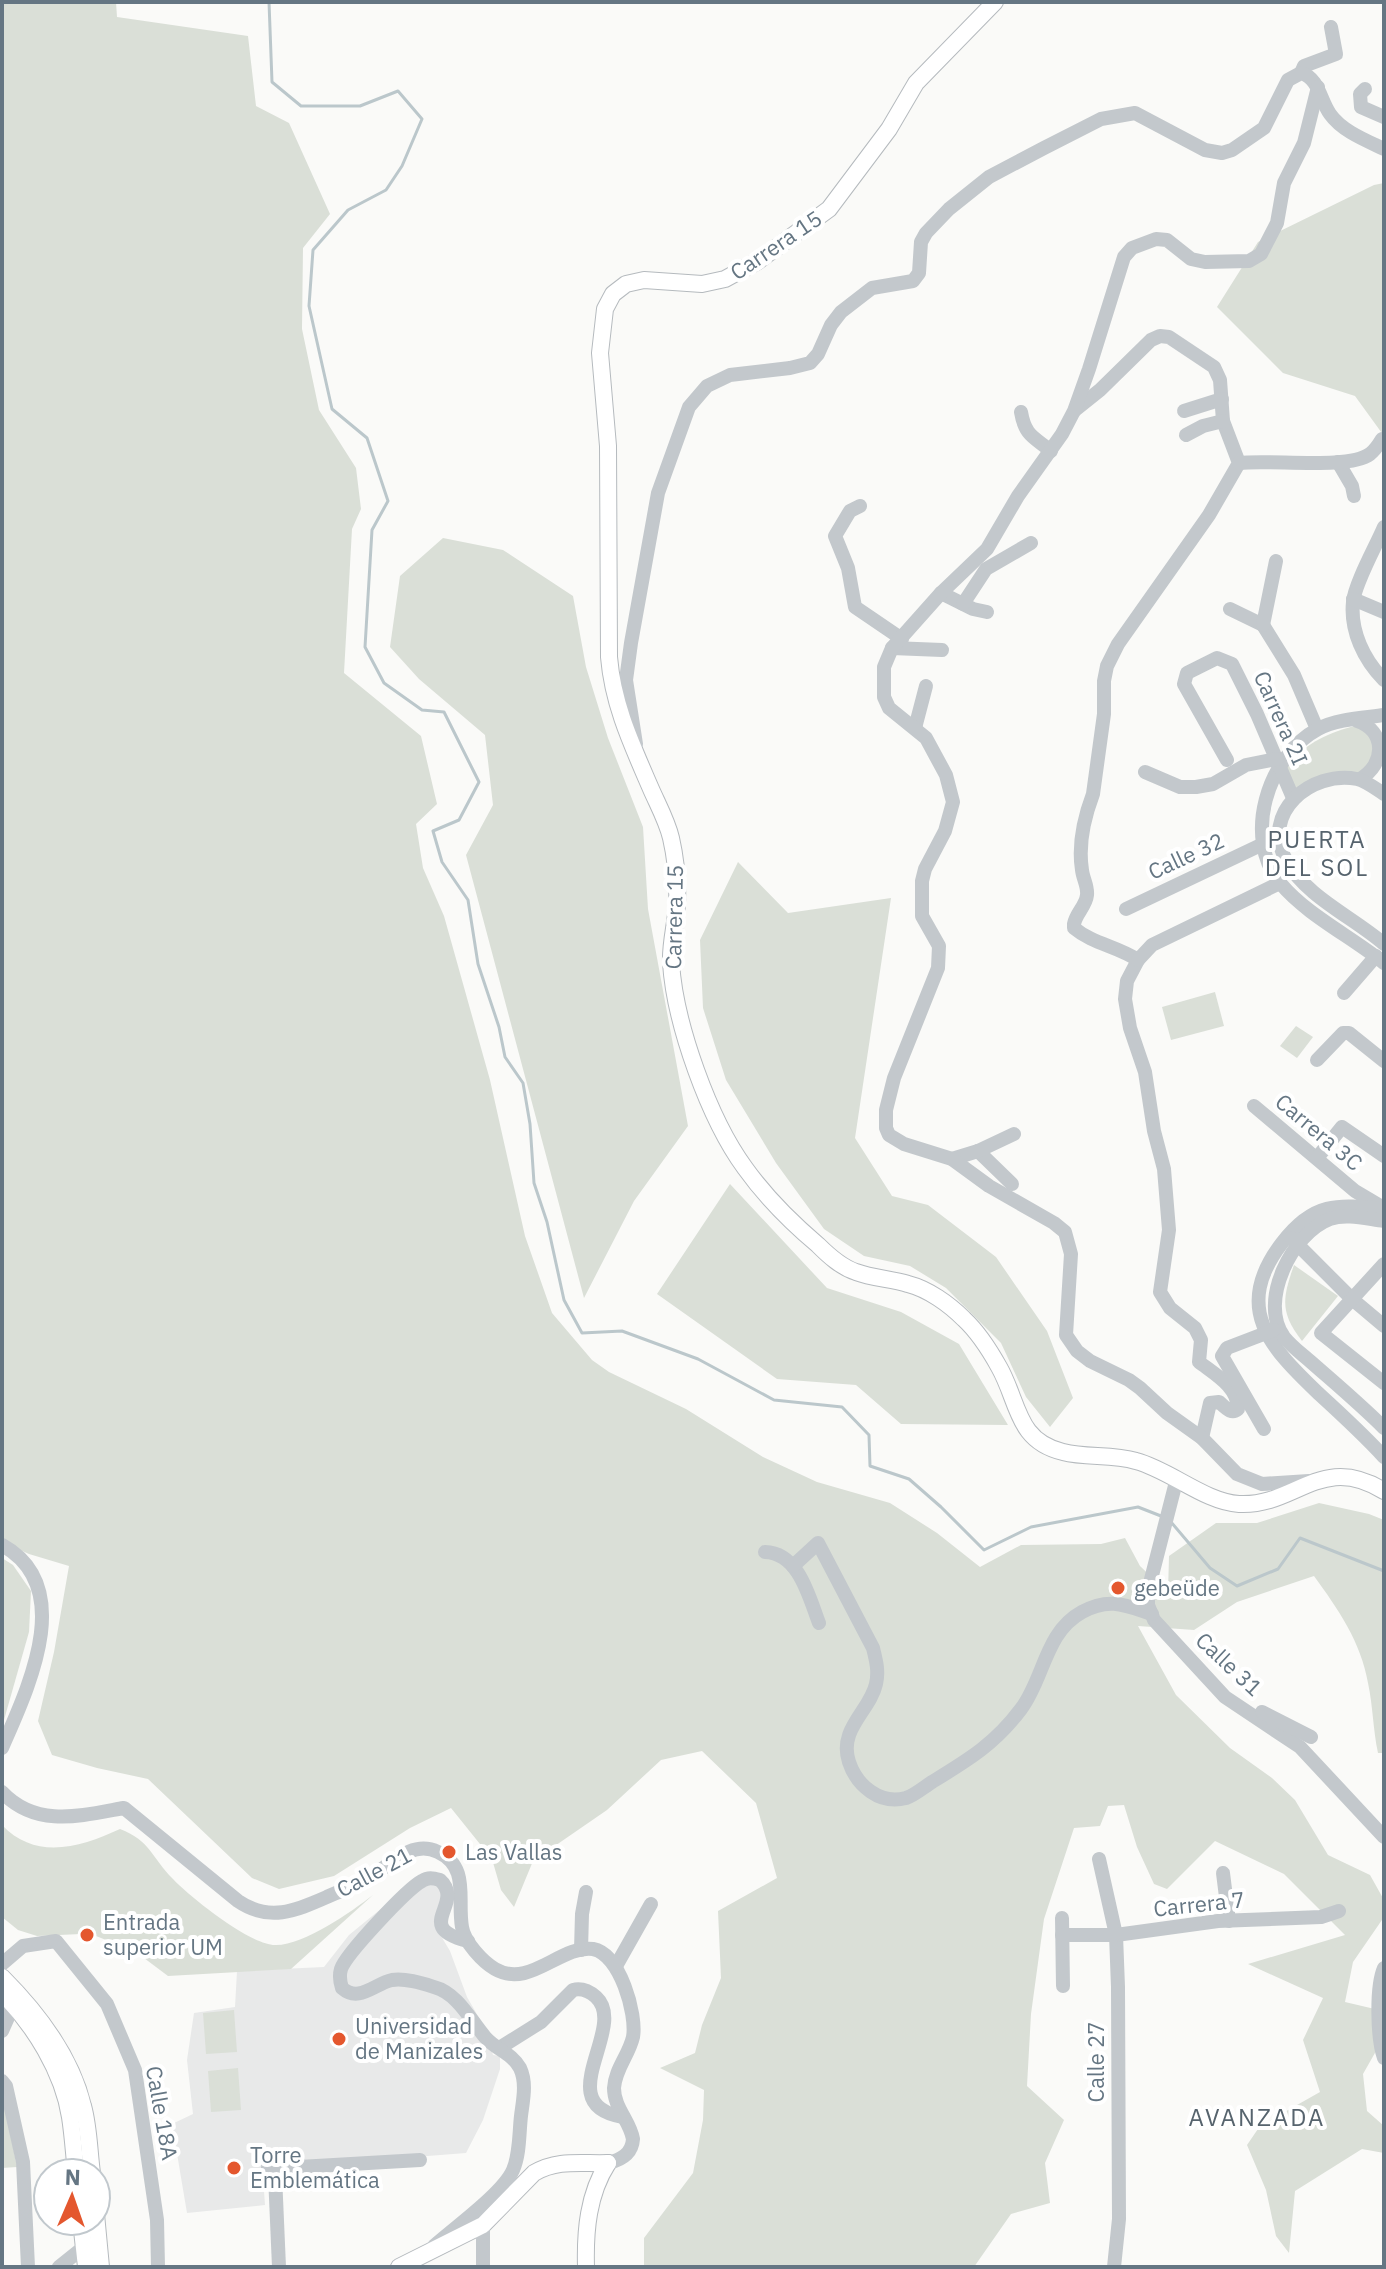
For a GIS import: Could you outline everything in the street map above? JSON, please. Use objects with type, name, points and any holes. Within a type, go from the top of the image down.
[{"type":"main road","name":"Carrera 15","points":[[995,2],[916,83],[889,129],[829,209],[758,261],[725,279],[702,284],[644,280],[626,284],[613,294],[605,309],[600,353],[608,446],[609,657],[612,689],[638,760],[670,833],[676,863],[677,906],[671,962],[681,1017],[690,1050],[719,1123],[744,1168],[789,1218],[842,1266],[857,1273],[912,1284],[943,1301],[963,1318],[979,1335],[1000,1369],[1023,1425],[1040,1443],[1065,1453],[1135,1461],[1175,1483],[1222,1501],[1239,1504],[1256,1503],[1340,1476],[1364,1479],[1384,1491]]},
{"type":"main road","points":[[2,1977],[23,1998],[52,2036],[67,2065],[83,2103],[90,2157]]},
{"type":"main road","points":[[8,2000],[44,2048],[60,2084],[70,2115],[74,2157]]},
{"type":"main road","points":[[399,2267],[483,2225],[534,2173],[543,2168],[563,2162],[608,2163]]},
{"type":"main road","points":[[586,2267],[585,2241],[595,2183],[608,2163]]},
{"type":"main road","points":[[585,2164],[595,2183]]},
{"type":"main road","points":[[83,2237],[86,2267]]},
{"type":"main road","points":[[98,2237],[101,2267]]},
{"type":"street","points":[[1301,73],[1304,66],[1336,54],[1331,27]]},
{"type":"street","points":[[638,760],[626,680],[652,523],[658,493],[681,426],[689,407],[707,386],[730,375],[810,363],[841,312],[872,288],[913,281],[919,273],[921,242],[949,209],[989,177],[1101,119],[1135,113],[1205,150],[1222,153],[1232,150],[1264,128],[1288,80],[1301,73],[1308,74],[1318,87],[1328,112],[1336,122],[1384,149]]},
{"type":"street","points":[[1318,87],[1304,143],[1284,183],[1277,223],[1261,254],[1249,261],[1205,262],[1191,259],[1167,240],[1156,239],[1132,248],[1124,257],[1074,411],[1051,451],[1018,496],[987,549],[941,593],[897,643],[882,677],[884,697],[889,708],[926,738],[946,775],[953,810],[922,881],[922,916],[939,946],[938,968],[894,1078],[885,1121],[889,1135],[922,1151],[952,1159],[1013,1202],[1054,1223],[1068,1236],[1071,1254],[1065,1323],[1070,1344],[1090,1361],[1129,1380],[1202,1438],[1237,1474],[1262,1484],[1318,1481]]},
{"type":"street","points":[[1365,89],[1360,94],[1361,107],[1384,117]]},
{"type":"street","points":[[1074,411],[1151,340],[1160,336],[1169,337],[1214,367],[1220,380],[1223,421],[1239,463]]},
{"type":"street","points":[[1184,411],[1222,399]]},
{"type":"street","points":[[1021,412],[1023,427],[1029,435],[1051,451]]},
{"type":"street","points":[[1186,435],[1203,426],[1223,421]]},
{"type":"street","points":[[1239,463],[1358,459],[1371,453],[1382,439]]},
{"type":"street","points":[[1338,462],[1352,486],[1354,496]]},
{"type":"street","points":[[1138,960],[1121,950],[1089,940],[1074,928],[1075,917],[1087,899],[1082,873],[1082,845],[1086,813],[1093,794],[1107,666],[1118,644],[1209,515],[1239,463]]},
{"type":"street","points":[[860,506],[850,511],[835,536],[848,568],[855,607],[897,643],[942,650]]},
{"type":"street","points":[[1384,527],[1353,599],[1353,616],[1360,646],[1373,669],[1384,680]]},
{"type":"street","points":[[963,604],[986,569],[1031,543]]},
{"type":"street","points":[[1263,625],[1276,561]]},
{"type":"street","points":[[941,593],[987,612]]},
{"type":"street","points":[[1353,599],[1384,612]]},
{"type":"street","points":[[1230,609],[1263,625],[1294,675],[1317,729]]},
{"type":"street","name":"Carrera 2I","points":[[1227,760],[1184,684],[1187,673],[1217,658],[1232,664],[1293,798]]},
{"type":"street","points":[[915,728],[926,686]]},
{"type":"street","points":[[1381,954],[1303,903],[1280,883],[1263,844],[1264,803],[1278,764],[1317,729],[1352,719],[1384,715]]},
{"type":"street","points":[[1352,719],[1375,729],[1382,740],[1378,763],[1360,779]]},
{"type":"street","points":[[1145,772],[1180,787],[1196,787],[1213,784],[1246,765],[1278,764]]},
{"type":"street","points":[[1381,954],[1302,880],[1285,859],[1279,837],[1282,817],[1293,798],[1307,787],[1327,779],[1360,779],[1384,794]]},
{"type":"street","name":"Calle 32","points":[[1126,909],[1263,844]]},
{"type":"street","points":[[1202,1438],[1210,1403],[1219,1402],[1230,1412],[1238,1409],[1238,1404],[1232,1389],[1199,1362],[1201,1340],[1195,1328],[1170,1308],[1160,1292],[1169,1230],[1164,1169],[1154,1131],[1145,1072],[1130,1028],[1125,999],[1127,981],[1138,960],[1152,945],[1280,883]]},
{"type":"street","points":[[1344,993],[1381,954]]},
{"type":"street","points":[[1317,1060],[1343,1033],[1349,1033],[1384,1061]]},
{"type":"street","name":"Carrera 3C","points":[[1254,1106],[1317,1158],[1352,1198]]},
{"type":"street","points":[[1317,1158],[1342,1127],[1384,1156]]},
{"type":"street","points":[[952,1159],[1014,1134]]},
{"type":"street","points":[[978,1151],[1012,1184]]},
{"type":"street","points":[[1384,1209],[1352,1198],[1310,1214],[1298,1222],[1277,1284],[1272,1331],[1282,1358],[1384,1457]]},
{"type":"street","points":[[1293,1239],[1329,1219],[1342,1216],[1384,1221]]},
{"type":"street","points":[[1293,1239],[1352,1299],[1384,1326]]},
{"type":"street","points":[[1383,1264],[1321,1333],[1384,1383]]},
{"type":"street","points":[[1264,1429],[1222,1356],[1227,1348],[1272,1331]]},
{"type":"street","points":[[1272,1331],[1384,1428]]},
{"type":"street","name":"Calle 31","points":[[1175,1483],[1148,1591],[1152,1614],[1167,1635],[1225,1697],[1300,1747],[1384,1837]]},
{"type":"street","points":[[793,1566],[818,1543],[873,1648],[878,1667],[876,1686],[854,1722],[847,1746],[850,1763],[858,1777],[872,1794],[890,1799],[907,1797],[987,1748],[1020,1711],[1030,1696],[1047,1651],[1069,1621],[1081,1612],[1110,1602],[1152,1614]]},
{"type":"street","points":[[2,1545],[32,1571],[41,1598],[40,1637],[27,1693],[2,1748]]},
{"type":"street","points":[[765,1552],[775,1553],[793,1566],[819,1623]]},
{"type":"street","points":[[1225,1697],[1241,1700],[1311,1737]]},
{"type":"street","name":"Calle 21","points":[[2,1792],[16,1807],[44,1817],[79,1816],[124,1808],[238,1901],[248,1908],[269,1914],[296,1910],[367,1880],[413,1850],[436,1851],[448,1858],[458,1871],[462,1927],[468,1941]]},
{"type":"street","name":"Calle 27","points":[[1099,1859],[1116,1935],[1119,2219],[1114,2267]]},
{"type":"street","points":[[1223,1873],[1229,1921]]},
{"type":"street","points":[[427,2251],[501,2186],[515,2165],[525,2082],[521,2069],[501,2047],[490,2043],[445,1990],[401,1980],[358,1994],[345,1992],[340,1983],[341,1969],[346,1959],[380,1920],[423,1880],[435,1878],[444,1883],[448,1893],[442,1929],[448,1936],[468,1941],[489,1965],[512,1974],[531,1971],[581,1950],[601,1952],[616,1966],[633,2020],[631,2044],[614,2087],[617,2104],[632,2133],[633,2144],[623,2157],[608,2163]]},
{"type":"street","points":[[581,1950],[586,1892]]},
{"type":"street","points":[[616,1966],[651,1904]]},
{"type":"street","name":"Carrera 7","points":[[1062,1935],[1116,1935],[1229,1921],[1321,1917],[1339,1911]]},
{"type":"street","points":[[1062,1918],[1063,1986]]},
{"type":"street","name":"Calle 18A","points":[[2,1964],[23,1946],[56,1941],[107,2004],[135,2070],[157,2220],[158,2267]]},
{"type":"street","points":[[1384,1968],[1378,1985],[1380,2044],[1384,2058]]},
{"type":"street","points":[[501,2047],[541,2022],[573,1990],[584,1990],[596,1997],[604,2014],[590,2080],[591,2093],[604,2110],[623,2117]]},
{"type":"street","points":[[2,2031],[8,2000]]},
{"type":"street","points":[[2,2081],[6,2086],[23,2162],[28,2267]]},
{"type":"street","points":[[279,2267],[278,2171],[420,2160]]},
{"type":"street","points":[[483,2225],[483,2267]]},
{"type":"street","points":[[59,2267],[84,2247]]},
{"type":"shaded area","points":[[2,2],[116,2],[117,17],[248,36],[256,106],[289,123],[330,214],[303,248],[302,329],[319,410],[356,468],[361,509],[352,529],[344,673],[421,736],[437,804],[416,824],[423,868],[444,916],[490,1080],[525,1236],[552,1313],[592,1360],[609,1372],[686,1409],[763,1457],[817,1482],[890,1503],[937,1533],[980,1567],[1021,1545],[1101,1544],[1125,1538],[1140,1566],[1168,1593],[1169,1556],[1216,1523],[1257,1523],[1319,1503],[1384,1520],[1384,1753],[1378,1753],[1370,1692],[1360,1654],[1340,1614],[1314,1576],[1237,1602],[1194,1630],[1138,1626],[1176,1695],[1230,1748],[1272,1778],[1295,1800],[1328,1855],[1370,1875],[1384,1900],[1384,1917],[1353,1962],[1345,2002],[1379,2010],[1384,2037],[1363,2074],[1367,2111],[1384,2126],[1384,2153],[1362,2149],[1295,2191],[1289,2253],[1276,2236],[1266,2190],[1247,2145],[1260,2126],[1320,2092],[1303,2040],[1323,1998],[1248,1964],[1345,1935],[1284,1874],[1215,1841],[1167,1889],[1154,1884],[1137,1847],[1124,1805],[1108,1806],[1100,1826],[1074,1828],[1044,1919],[1031,2014],[1027,2086],[1064,2120],[1045,2163],[1050,2203],[1011,2214],[974,2267],[644,2267],[644,2238],[693,2173],[703,2120],[704,2090],[660,2068],[695,2053],[702,2025],[721,1978],[718,1911],[777,1878],[756,1803],[702,1751],[661,1760],[607,1810],[533,1861],[514,1907],[501,1890],[492,1859],[451,1808],[410,1828],[334,1876],[279,1889],[252,1878],[148,1779],[52,1755],[38,1721],[69,1566],[2,1542]]},
{"type":"shaded area","points":[[1384,183],[1384,436],[1355,396],[1283,373],[1217,307],[1258,242],[1374,185]]},
{"type":"shaded area","points":[[443,538],[503,550],[573,596],[586,667],[608,738],[643,827],[648,909],[688,1126],[634,1201],[584,1298],[466,855],[493,805],[485,735],[419,679],[390,647],[400,576]]},
{"type":"shaded area","points":[[1358,725],[1380,744],[1363,774],[1291,791],[1282,769],[1291,760],[1317,741]]},
{"type":"shaded area","points":[[738,862],[788,913],[891,898],[855,1138],[892,1196],[928,1205],[996,1257],[1047,1331],[1073,1398],[1050,1427],[1026,1397],[1001,1343],[946,1288],[910,1266],[864,1256],[824,1229],[776,1163],[726,1080],[703,1008],[700,940]]},
{"type":"shaded area","points":[[1215,992],[1224,1026],[1171,1040],[1162,1007]]},
{"type":"shaded area","points":[[1296,1026],[1313,1037],[1297,1058],[1280,1046]]},
{"type":"shaded area","points":[[730,1184],[827,1288],[901,1312],[959,1344],[1008,1425],[901,1424],[856,1385],[777,1379],[657,1294]]},
{"type":"shaded area","points":[[1294,1265],[1338,1296],[1302,1341],[1286,1313],[1285,1304]]},
{"type":"shaded area","points":[[2,1558],[13,1565],[31,1591],[29,1632],[2,1727]]},
{"type":"shaded area","points":[[2,1825],[15,1836],[44,1847],[74,1845],[120,1829],[145,1844],[173,1879],[206,1908],[236,1929],[264,1943],[286,1944],[313,1934],[373,1895],[291,1969],[168,1976],[136,1952],[91,1934],[91,1931],[37,1936],[18,1930],[2,1917]]},
{"type":"shaded area","name":"Universidad de Manizales","points":[[441,1874],[449,1879],[453,1888],[438,1931],[482,2023],[493,2055],[500,2056],[500,2069],[483,2120],[466,2153],[325,2164],[319,2160],[299,2160],[302,2172],[263,2177],[265,2205],[187,2213],[172,2124],[193,2114],[187,2060],[194,2013],[235,2007],[237,1971],[324,1967],[349,1935],[421,1876]]},
{"type":"shaded area","points":[[234,2010],[237,2052],[206,2054],[203,2013]]},
{"type":"shaded area","points":[[238,2068],[241,2110],[211,2112],[208,2071]]},
{"type":"shaded area","points":[[4,2101],[17,2167],[2,2168]]},
{"type":"waterway","points":[[269,2],[272,82],[301,106],[360,106],[398,91],[422,119],[402,166],[386,190],[348,210],[313,250],[309,306],[332,409],[367,438],[388,501],[372,530],[365,647],[384,683],[422,710],[444,712],[479,782],[459,820],[433,831],[442,862],[468,900],[478,964],[499,1027],[505,1057],[523,1083],[530,1124],[534,1183],[547,1222],[564,1300],[582,1333],[622,1331],[698,1359],[774,1400],[842,1407],[869,1435],[870,1466],[909,1479],[984,1550],[1031,1527],[1138,1507],[1161,1516]]},
{"type":"waterway","points":[[1171,1522],[1210,1568],[1237,1586],[1278,1569],[1300,1538],[1384,1571]]},
{"type":"place","name":"gebeüde","points":[[1118,1588]]},
{"type":"place","name":"Las Vallas","points":[[449,1852]]},
{"type":"place","name":"Entrada superior UM","points":[[87,1935]]},
{"type":"place","name":"Universidad de Manizales","points":[[339,2039]]},
{"type":"place","name":"Torre Emblemática","points":[[234,2168]]},
{"type":"district","name":"PUERTA DEL SOL","points":[[1317,854]]},
{"type":"district","name":"AVANZADA","points":[[1257,2118]]}]
